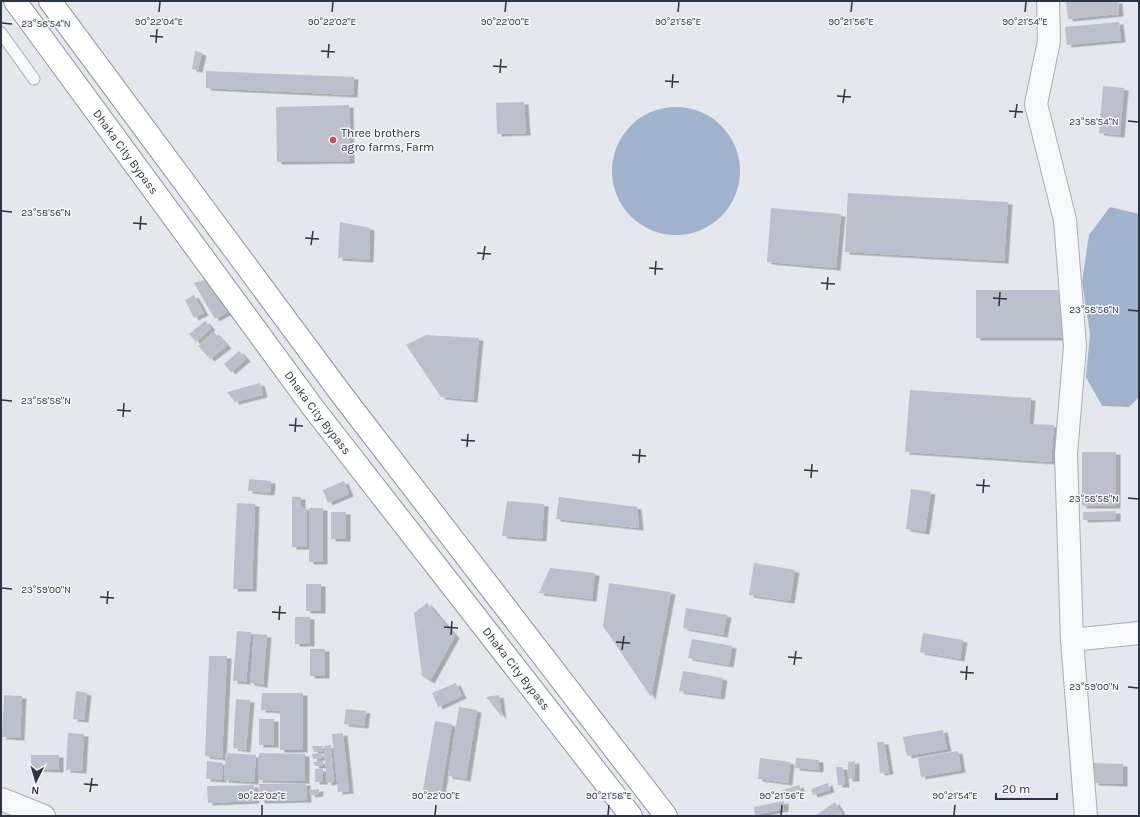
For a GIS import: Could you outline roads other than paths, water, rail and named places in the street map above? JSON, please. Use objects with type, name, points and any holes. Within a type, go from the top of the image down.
[{"type":"highway","name":"Dhaka City Bypass","points":[[14,1],[314,409],[631,816]]},
{"type":"highway","points":[[50,1],[342,395],[666,816]]},
{"type":"street","points":[[1048,1],[1049,41],[1036,104],[1065,220],[1075,346],[1066,454],[1072,640],[1086,816]]},
{"type":"street","points":[[1072,640],[1139,633]]},
{"type":"street","points":[[1,799],[44,816]]},
{"type":"lane","points":[[1,33],[34,79]]},
{"type":"water","points":[[670,107],[682,107],[701,112],[717,121],[726,130],[735,146],[739,159],[739,183],[735,196],[726,212],[717,221],[695,232],[682,235],[670,235],[651,230],[635,221],[626,212],[615,190],[612,177],[612,165],[617,146],[626,130],[635,121],[657,110]]},
{"type":"water","points":[[1110,207],[1139,214],[1139,397],[1129,407],[1102,406],[1086,377],[1090,334],[1082,281],[1089,235]]},
{"type":"place","name":"Three brothers agro farms, Farm","points":[[333,140]]}]
